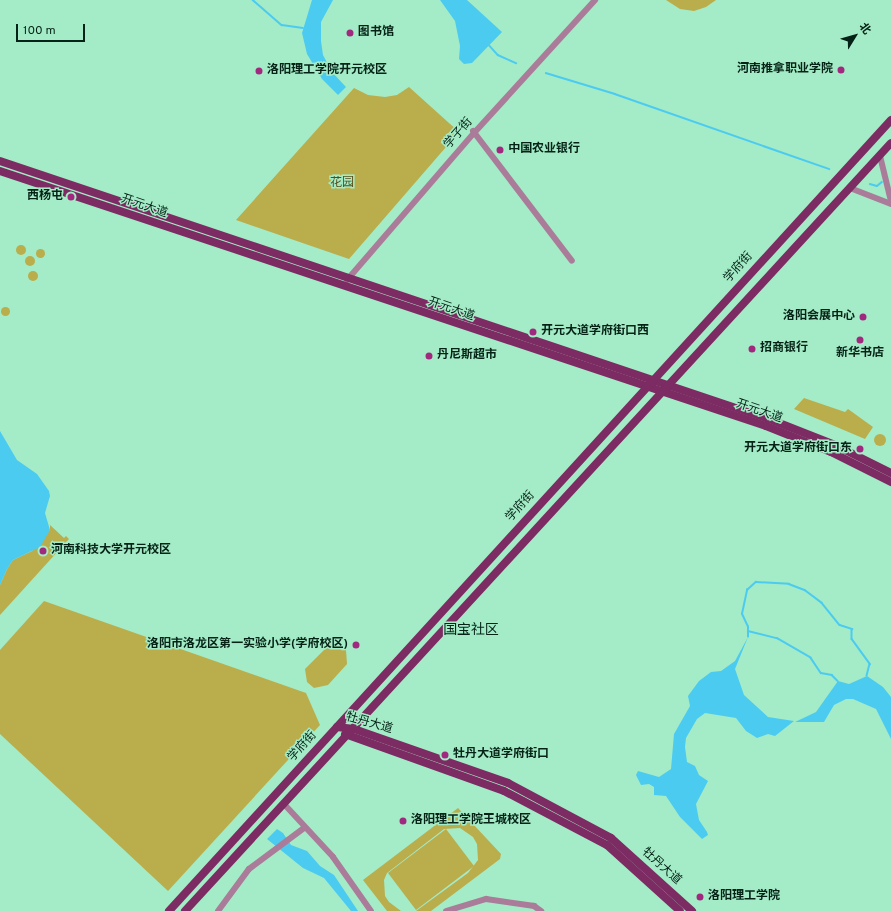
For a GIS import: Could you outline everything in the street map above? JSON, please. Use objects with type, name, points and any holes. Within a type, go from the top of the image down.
[{"type":"main road","name":"学府街","points":[[169,911],[891,120]]},
{"type":"main road","name":"学府街","points":[[185,911],[227,864],[354,730],[668,384],[891,143]]},
{"type":"main road","name":"开元大道","points":[[0,161],[344,282],[788,435],[831,452],[891,482]]},
{"type":"main road","name":"开元大道","points":[[0,171],[344,282],[654,379],[821,439],[891,473]]},
{"type":"main road","points":[[783,238],[794,248]]},
{"type":"main road","name":"牡丹大道","points":[[337,727],[354,730],[508,783],[584,823],[611,838],[678,908]]},
{"type":"main road","name":"牡丹大道","points":[[337,727],[347,737],[504,791],[607,845],[678,908],[692,911]]},
{"type":"street","name":"学子街","points":[[344,282],[474,132],[592,0]]},
{"type":"street","name":"学子街","points":[[474,132],[595,0]]},
{"type":"street","points":[[474,132],[572,261]]},
{"type":"street","points":[[880,156],[891,202]]},
{"type":"street","points":[[850,188],[891,202]]},
{"type":"street","points":[[284,804],[304,828],[333,858],[371,911]]},
{"type":"street","points":[[218,911],[250,869],[304,828]]},
{"type":"street","points":[[218,857],[227,864]]},
{"type":"street","points":[[446,911],[486,899],[534,906],[541,911]]},
{"type":"green space","points":[[666,0],[716,0],[706,7],[694,11],[680,9]]},
{"type":"green space","name":"花园","points":[[409,87],[459,132],[349,259],[236,220],[354,88],[368,95],[385,97],[397,95]]},
{"type":"green space","points":[[19,245],[23,245],[26,250],[23,255],[19,255],[16,252],[16,248]]},
{"type":"green space","points":[[38,249],[42,249],[44,253],[42,257],[38,257],[36,255],[36,251]]},
{"type":"green space","points":[[28,256],[32,256],[35,261],[32,266],[28,266],[25,263],[25,259]]},
{"type":"green space","points":[[31,271],[35,271],[38,276],[35,281],[31,281],[28,278],[28,274]]},
{"type":"green space","points":[[5,306],[10,311],[5,316],[0,311]]},
{"type":"green space","points":[[804,398],[845,412],[848,409],[873,427],[865,439],[794,409]]},
{"type":"green space","points":[[880,434],[884,436],[886,440],[884,444],[880,446],[876,444],[874,440],[876,436]]},
{"type":"green space","points":[[50,525],[64,538],[66,536],[69,539],[0,615],[0,585],[7,569],[13,560],[32,551],[50,530]]},
{"type":"green space","points":[[44,601],[306,693],[320,725],[168,891],[0,734],[0,650]]},
{"type":"green space","points":[[331,643],[340,644],[346,650],[347,664],[328,685],[314,688],[307,682],[305,669]]},
{"type":"green space","points":[[458,808],[501,854],[500,859],[431,911],[416,911],[468,873],[478,860],[477,844],[473,837],[460,828],[444,829],[387,873],[384,880],[385,896],[389,902],[401,911],[387,911],[363,880]]},
{"type":"green space","points":[[446,829],[474,866],[416,910],[388,873]]},
{"type":"water","points":[[312,0],[333,0],[321,22],[321,41],[323,55],[332,72],[346,87],[338,95],[322,79],[307,54],[302,33]]},
{"type":"water","points":[[440,0],[467,0],[502,32],[472,63],[464,64],[459,59],[460,46],[455,21]]},
{"type":"water","points":[[0,431],[17,460],[37,474],[49,491],[50,496],[45,513],[50,530],[40,547],[13,560],[0,585]]},
{"type":"water","points":[[748,637],[735,669],[744,695],[768,717],[794,721],[775,736],[768,734],[757,738],[746,731],[736,718],[705,713],[697,719],[686,738],[685,747],[687,762],[695,766],[699,775],[708,781],[696,804],[699,820],[708,835],[702,839],[680,817],[666,796],[654,795],[654,787],[649,784],[641,785],[636,775],[638,771],[659,777],[671,769],[674,734],[690,706],[688,696],[699,681],[711,672],[721,671],[735,661]]},
{"type":"water","points":[[867,676],[883,687],[891,697],[891,739],[876,709],[853,699],[846,699],[834,705],[824,722],[795,722],[816,712],[838,681],[849,684]]},
{"type":"water","points":[[277,829],[283,833],[291,845],[307,851],[320,866],[334,875],[358,911],[351,911],[324,878],[303,868],[267,839]]},
{"type":"waterway","points":[[253,0],[282,25],[303,28]]},
{"type":"waterway","points":[[489,45],[498,55],[516,63]]},
{"type":"waterway","points":[[546,73],[615,94],[829,169]]},
{"type":"waterway","points":[[870,184],[877,186],[882,182]]},
{"type":"waterway","points":[[748,637],[748,627],[742,614],[747,590],[756,582],[789,584],[805,590],[822,603],[840,625],[852,629],[852,639],[870,664],[867,676]]},
{"type":"waterway","points":[[748,631],[777,638],[811,658],[821,673],[832,675],[838,681]]},
{"type":"place","name":"图书馆","points":[[350,33]]},
{"type":"place","name":"河南推拿职业学院","points":[[841,70]]},
{"type":"place","name":"洛阳理工学院开元校区","points":[[259,71]]},
{"type":"place","name":"中国农业银行","points":[[500,150]]},
{"type":"place","name":"西杨屯","points":[[71,197]]},
{"type":"place","name":"洛阳会展中心","points":[[863,317]]},
{"type":"place","name":"开元大道学府街口西","points":[[533,332]]},
{"type":"place","name":"新华书店","points":[[860,340]]},
{"type":"place","name":"招商银行","points":[[752,349]]},
{"type":"place","name":"丹尼斯超市","points":[[429,356]]},
{"type":"place","name":"开元大道学府街口东","points":[[860,449]]},
{"type":"place","name":"河南科技大学开元校区","points":[[43,551]]},
{"type":"place","name":"洛阳市洛龙区第一实验小学(学府校区)","points":[[356,645]]},
{"type":"place","name":"牡丹大道学府街口","points":[[445,755]]},
{"type":"place","name":"洛阳理工学院王城校区","points":[[403,821]]},
{"type":"place","name":"洛阳理工学院","points":[[700,897]]},
{"type":"district","name":"国宝社区","points":[[471,631]]}]
